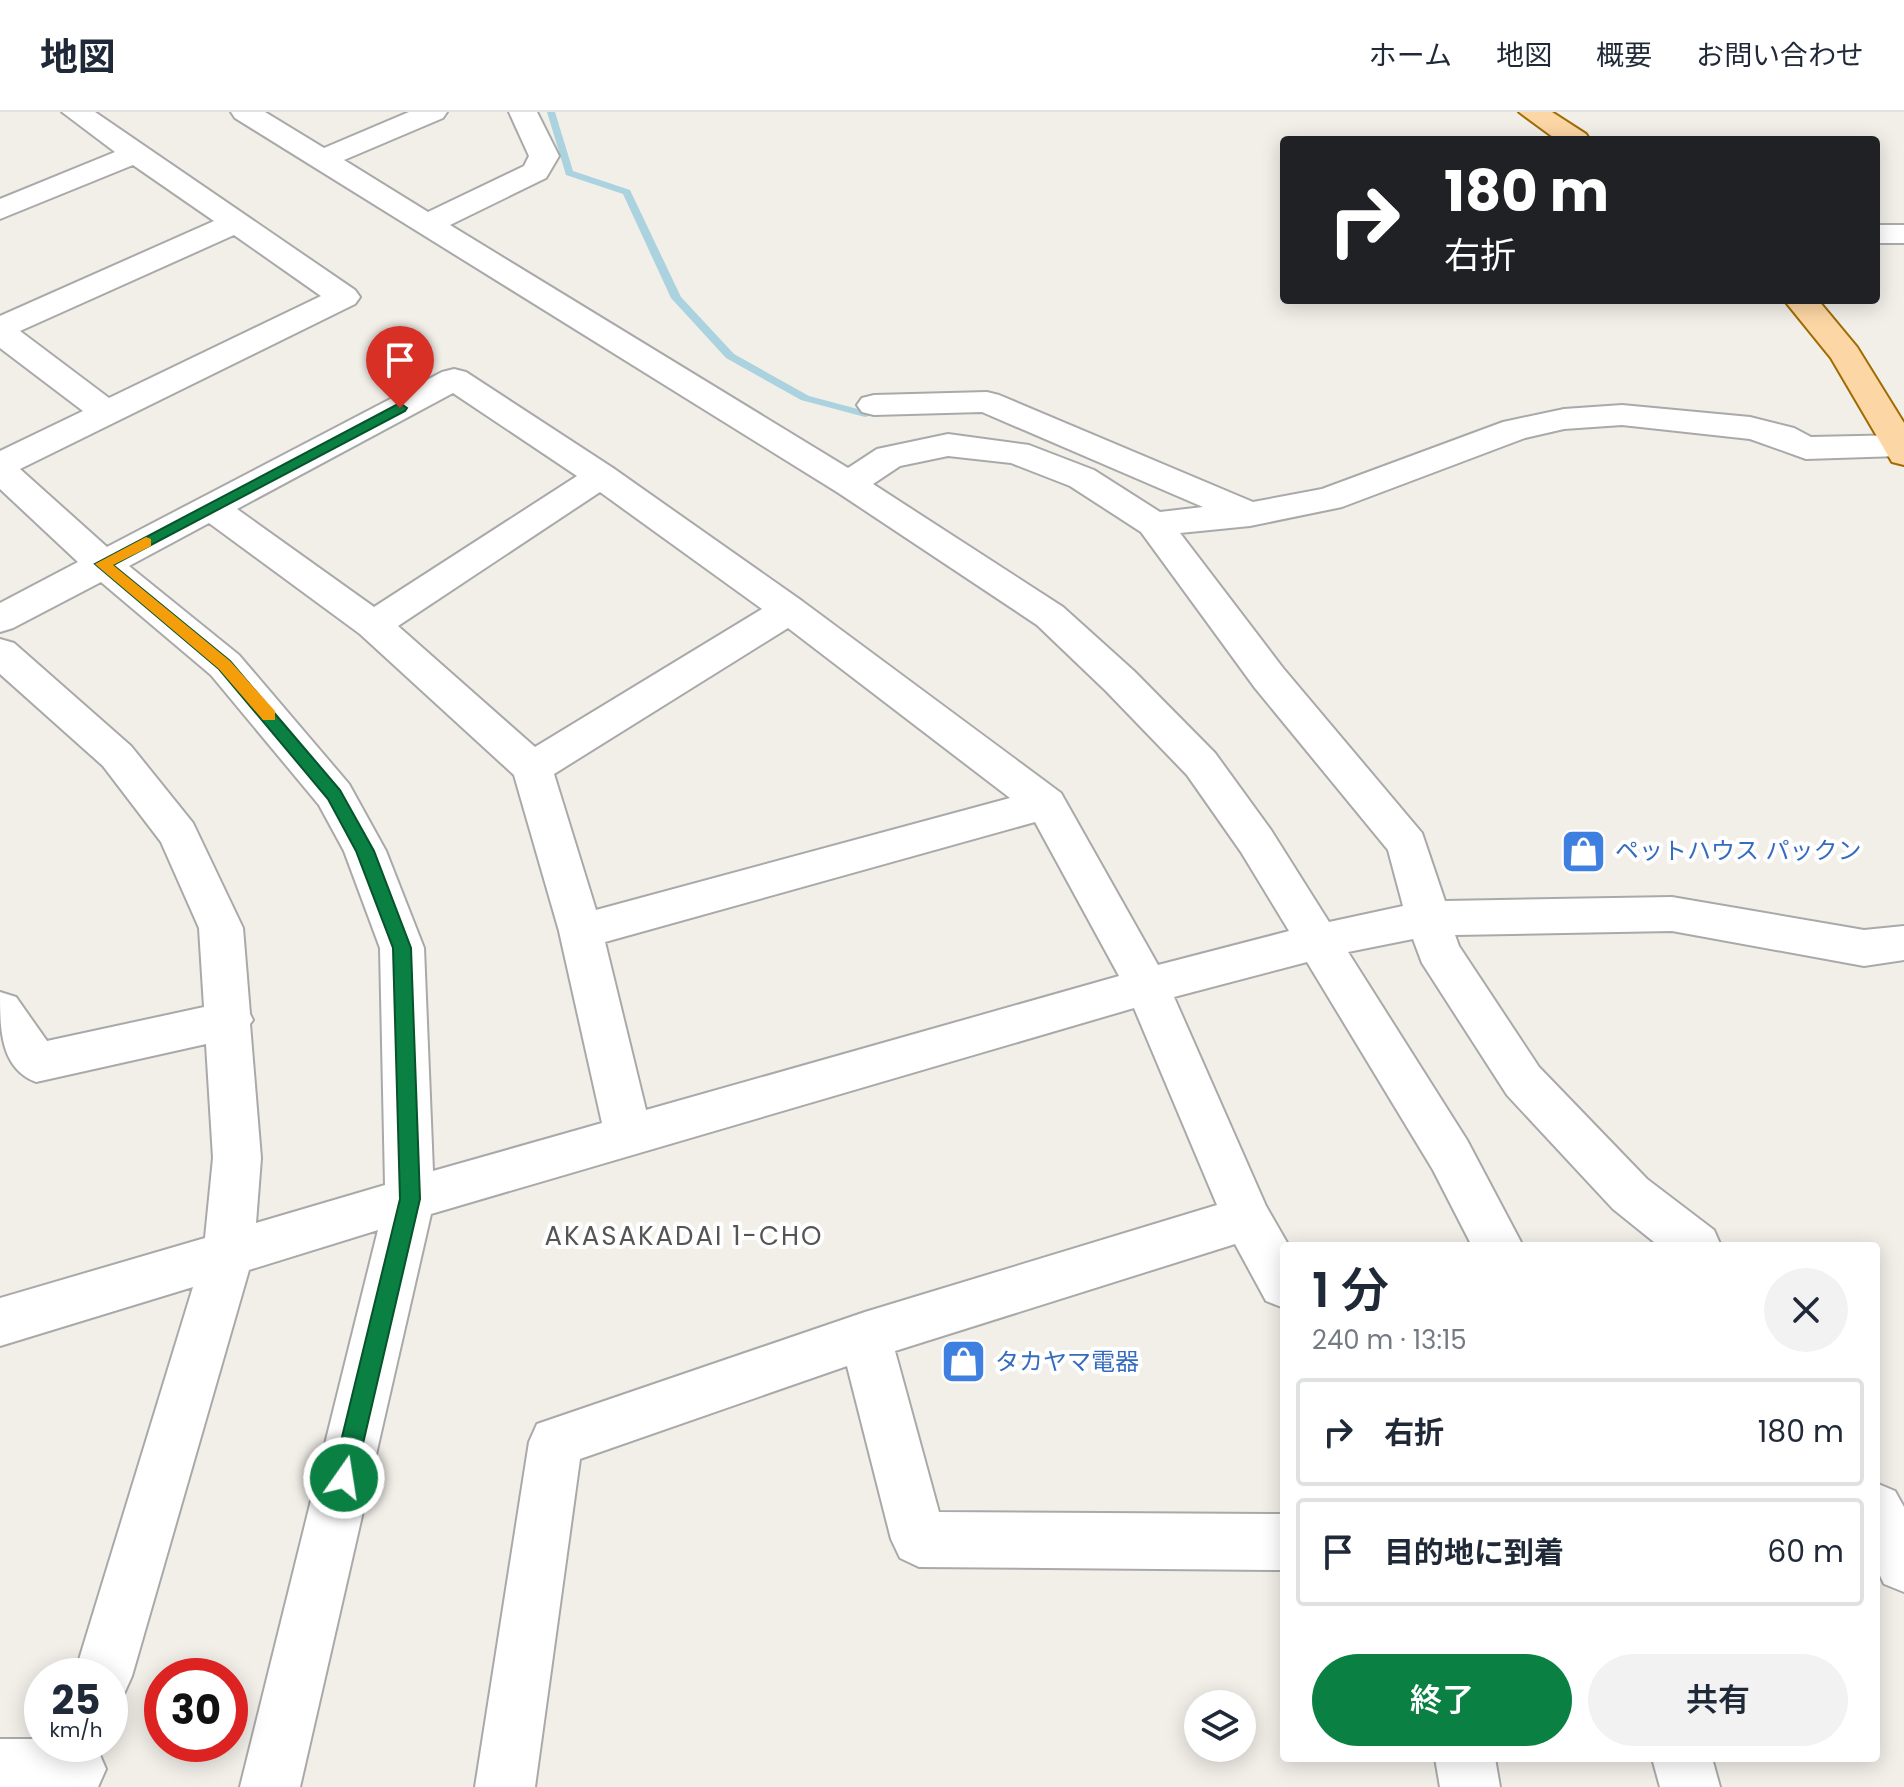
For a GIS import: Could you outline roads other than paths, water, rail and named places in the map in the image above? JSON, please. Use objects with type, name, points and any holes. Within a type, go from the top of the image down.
[{"type":"main road","points":[[1533,112],[1570,136]]},
{"type":"main road","points":[[1804,304],[1830,330],[1863,379],[1902,449]]},
{"type":"street","points":[[76,112],[344,297],[0,467],[103,564],[225,665],[334,795],[365,851],[402,948],[410,1199],[270,1787]]},
{"type":"street","points":[[245,112],[849,484],[1050,616],[1120,681],[1201,764],[1256,841],[1450,1155],[1496,1242]]},
{"type":"street","points":[[427,224],[536,172],[544,156],[523,112]]},
{"type":"street","points":[[322,159],[428,113]]},
{"type":"street","points":[[0,210],[137,153]]},
{"type":"street","points":[[107,413],[0,330],[236,223]]},
{"type":"street","points":[[1880,234],[1904,234]]},
{"type":"street","points":[[0,619],[454,379],[601,476],[789,610],[1046,804],[1147,986],[1247,1218],[1280,1278]]},
{"type":"street","points":[[874,405],[987,402],[1250,514]]},
{"type":"street","points":[[1154,524],[1250,514],[1329,499],[1515,430],[1564,419],[1622,415],[1750,428],[1782,436],[1806,448],[1902,449]]},
{"type":"street","points":[[849,484],[889,457],[948,445],[1017,453],[1082,478],[1154,524],[1269,678],[1407,844],[1438,951],[1523,1081],[1630,1194],[1691,1242]]},
{"type":"street","points":[[373,625],[601,476]]},
{"type":"street","points":[[213,509],[373,625],[532,768],[581,931],[629,1138]]},
{"type":"street","points":[[532,768],[789,610]]},
{"type":"street","points":[[0,652],[117,756],[178,834],[221,928],[230,1020],[237,1158],[228,1255],[108,1658]]},
{"type":"street","points":[[581,931],[1046,804]]},
{"type":"street","points":[[0,1322],[410,1199],[1147,986],[1319,941],[1429,918],[1672,914],[1864,948],[1904,943]]},
{"type":"street","points":[[0,1010],[36,1063],[230,1020]]},
{"type":"street","points":[[505,1787],[556,1442],[865,1336],[1247,1218]]},
{"type":"street","points":[[865,1336],[919,1539],[1280,1542]]},
{"type":"street","points":[[1880,1518],[1904,1564]]},
{"type":"street","points":[[1466,1762],[1470,1787]]},
{"type":"street","points":[[1683,1762],[1690,1787]]},
{"type":"street","points":[[0,1769],[76,1767]]},
{"type":"waterway","points":[[551,112],[569,173],[627,192],[676,298],[730,356],[805,398],[865,414]]},
{"type":"place","name":"ペットハウス パックン","points":[[1584,851]]},
{"type":"place","name":"タカヤマ電器","points":[[964,1362]]},
{"type":"district","name":"AKASAKADAI 1-CHO","points":[[684,1236]]}]
